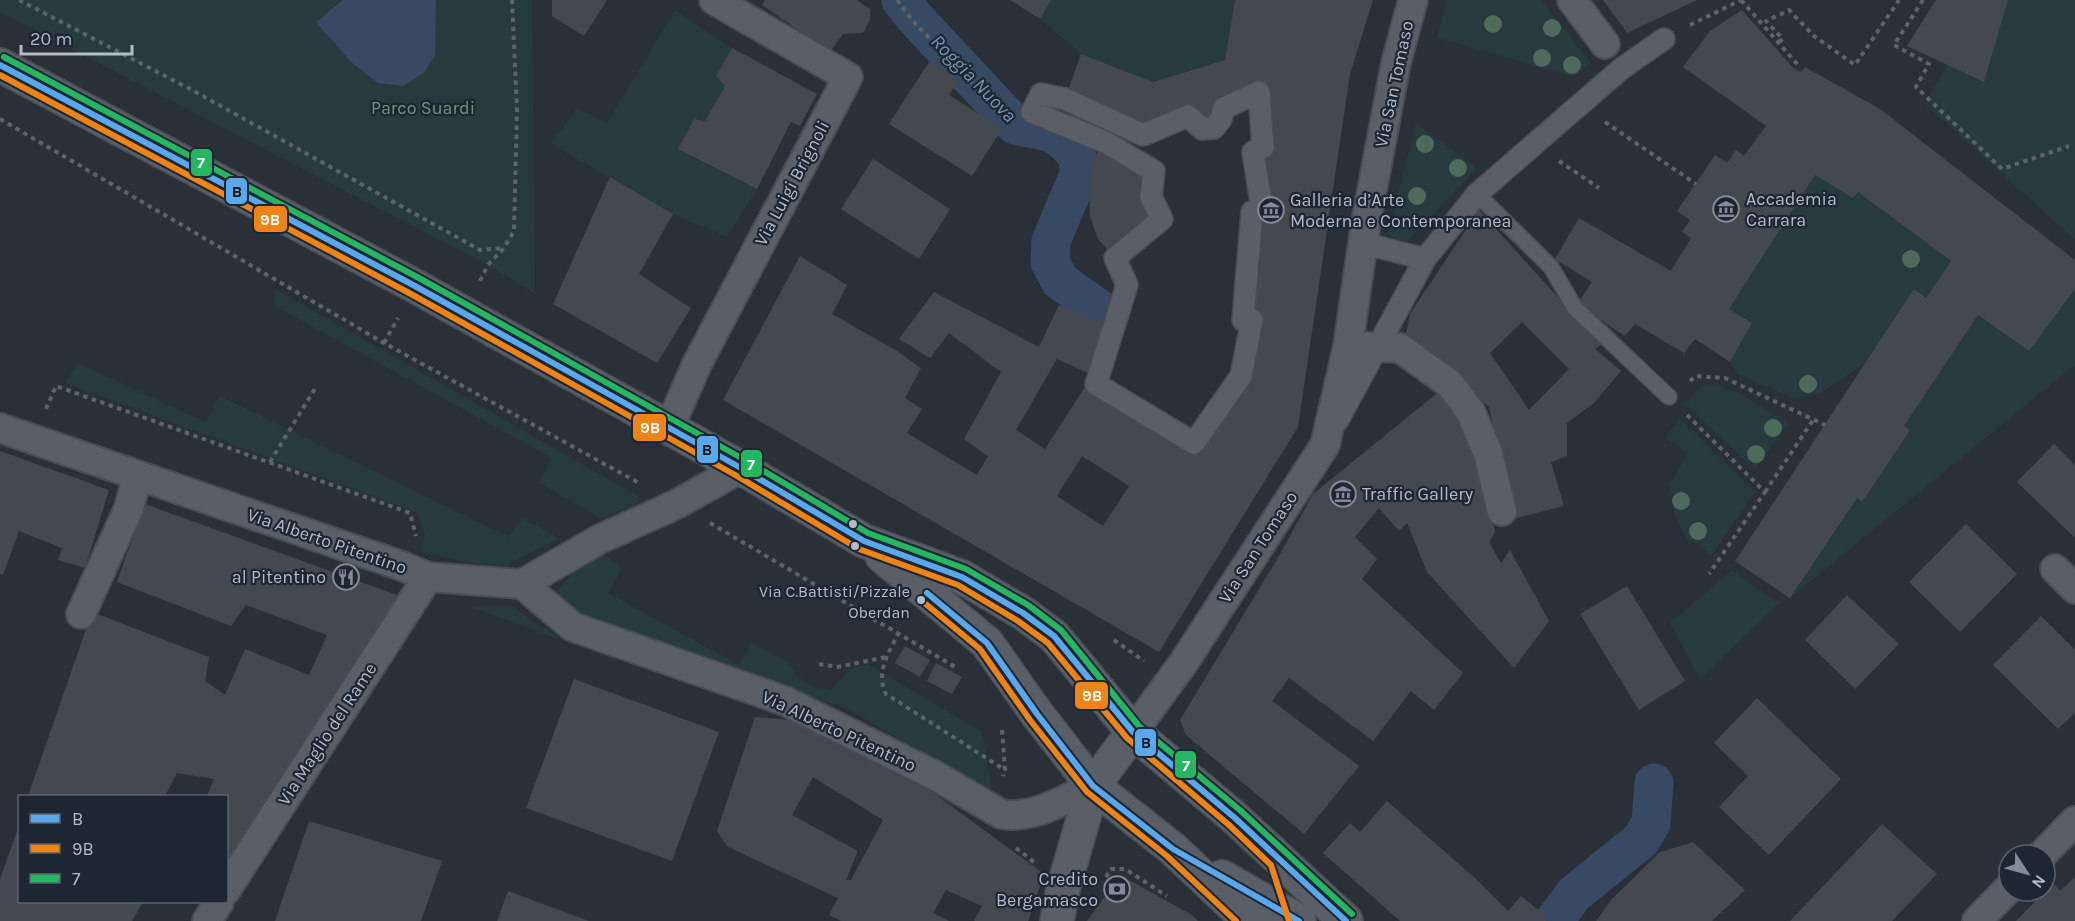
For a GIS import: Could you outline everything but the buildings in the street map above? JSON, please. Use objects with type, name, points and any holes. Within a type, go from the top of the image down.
[{"type":"street","name":"Via Luigi Brignoli","points":[[669,428],[697,364],[848,77],[714,0]]},
{"type":"street","name":"Via San Tomaso","points":[[1133,732],[1184,662],[1325,445],[1348,346],[1363,243],[1396,63],[1413,0]]},
{"type":"street","points":[[1572,0],[1621,69]]},
{"type":"street","points":[[1325,445],[1425,259],[1478,194],[1621,69],[1664,39]]},
{"type":"street","points":[[0,65],[415,286],[741,468],[864,541],[987,644],[1037,714],[1093,786],[1173,849],[1249,921]]},
{"type":"street","points":[[1259,92],[1263,147],[1253,152],[1262,209],[1252,212],[1243,320],[1252,320],[1241,376],[1194,443],[1096,384],[1126,285],[1115,258],[1162,219],[1151,197],[1154,171],[1105,142],[1042,117],[1032,112],[1041,94],[1065,99],[1143,135],[1188,116],[1202,129],[1214,128],[1221,119],[1224,108],[1259,92]]},
{"type":"street","points":[[1363,243],[1425,259]]},
{"type":"street","points":[[1348,346],[1400,348],[1450,384],[1470,411],[1488,453],[1502,510]]},
{"type":"street","name":"Via Alberto Pitentino","points":[[0,428],[402,566],[428,577],[522,584],[573,627],[785,701],[936,776],[1001,814],[1010,816],[1032,812],[1093,786]]},
{"type":"street","points":[[522,584],[600,539],[677,504],[741,468]]},
{"type":"street","points":[[81,614],[129,508],[137,476]]},
{"type":"street","points":[[864,541],[962,577],[1023,613],[1054,636],[1133,732],[1228,812],[1346,921]]},
{"type":"street","name":"Via Maglio del Rame","points":[[228,887],[428,577]]},
{"type":"street","points":[[1057,921],[1063,889],[1093,786],[1133,732]]},
{"type":"street","points":[[2054,843],[2075,821]]},
{"type":"street","points":[[1173,849],[1298,921]]},
{"type":"street","points":[[1279,860],[1298,921]]},
{"type":"street","points":[[1977,921],[1997,900]]},
{"type":"street","points":[[207,921],[218,903]]},
{"type":"lane","points":[[1478,194],[1551,267],[1575,308],[1669,397]]},
{"type":"path","points":[[19,0],[192,90],[480,250],[504,248],[514,231],[517,111],[512,0]]},
{"type":"path","points":[[897,0],[912,20],[1015,127],[1033,135],[1042,117]]},
{"type":"path","points":[[1664,39],[1741,0],[1798,65]]},
{"type":"path","points":[[1779,42],[1783,39],[1766,21],[1789,10],[1814,36],[1856,65],[1899,0]]},
{"type":"path","points":[[1923,0],[1894,45],[1929,64],[1916,87],[2002,169],[2069,146]]},
{"type":"path","points":[[1580,105],[1696,184]]},
{"type":"path","points":[[0,119],[384,343]]},
{"type":"path","points":[[1533,144],[1599,188]]},
{"type":"path","points":[[1765,492],[1669,397],[1696,376],[1725,378],[1825,425]]},
{"type":"path","points":[[56,386],[410,513],[417,535],[402,566]]},
{"type":"path","points":[[270,462],[316,387]]},
{"type":"path","points":[[1709,574],[1814,420]]},
{"type":"path","points":[[963,671],[899,632],[886,657],[881,685],[886,694],[1005,770],[1004,738],[1000,720]]},
{"type":"path","points":[[819,664],[838,667],[886,657]]},
{"type":"path","points":[[1101,883],[1111,868],[1125,869],[1172,899]]},
{"type":"green space","name":"Parco Suardi","points":[[0,0],[532,0],[535,294],[488,265],[0,12]]},
{"type":"green space","points":[[880,0],[906,0],[898,11]]},
{"type":"green space","points":[[1051,0],[1235,0],[1225,60],[1153,82],[1081,54],[1040,19]]},
{"type":"green space","points":[[1447,0],[1541,0],[1591,62],[1574,77],[1437,38]]},
{"type":"green space","points":[[2008,0],[2075,0],[2075,240],[1924,103],[1948,65]]},
{"type":"green space","points":[[675,10],[732,48],[716,76],[725,86],[705,121],[694,119],[678,149],[757,189],[727,237],[673,214],[551,144],[577,108],[607,123]]},
{"type":"green space","points":[[1416,123],[1477,168],[1405,244],[1388,234]]},
{"type":"green space","points":[[1815,175],[1853,198],[1858,192],[1951,261],[1926,298],[1914,290],[1867,362],[1820,393],[1795,399],[1738,374],[1730,362],[1752,323],[1729,309]]},
{"type":"green space","points":[[276,289],[631,492],[639,497],[638,503],[602,519],[539,483],[552,458],[273,305]]},
{"type":"green space","points":[[2075,289],[2075,365],[1790,598],[1857,498],[1862,502],[1910,430],[1904,426],[1978,315],[2029,350]]},
{"type":"green space","points":[[78,363],[205,422],[220,396],[509,537],[521,518],[560,538],[506,565],[477,564],[421,553],[425,533],[416,512],[65,383]]},
{"type":"green space","points":[[1714,383],[1739,393],[1788,423],[1755,470],[1686,405],[1697,390],[1704,385]]},
{"type":"green space","points":[[1680,418],[1755,492],[1712,555],[1684,536],[1674,513],[1670,483],[1688,453],[1665,438]]},
{"type":"green space","points":[[602,553],[622,568],[608,593],[739,665],[752,643],[788,662],[798,677],[813,687],[831,690],[849,670],[868,664],[982,732],[993,794],[849,710],[561,606],[557,590],[587,559]]},
{"type":"green space","points":[[1732,570],[1779,603],[1700,679],[1670,623]]},
{"type":"green space","points":[[469,606],[513,606],[566,642]]},
{"type":"water","points":[[343,0],[436,0],[435,55],[425,72],[403,86],[378,83],[351,62],[316,22]]},
{"type":"waterway","name":"Roggia Nuova","points":[[901,0],[1015,125],[1053,133],[1077,156],[1080,172],[1051,241],[1050,262],[1060,281],[1106,314]]},
{"type":"waterway","name":"Roggia Nuova","points":[[1554,921],[1574,894],[1641,840],[1651,823],[1654,783]]},
{"type":"transit line","name":"7","points":[[4,57],[419,278],[745,460],[868,533],[966,569],[1028,605],[1061,630],[1139,726],[1241,811],[1352,914]]},
{"type":"transit line","name":"B","points":[[0,65],[415,286],[741,468],[864,541],[962,577],[1023,613],[1054,636],[1133,732],[1235,818],[1346,921]]},
{"type":"transit line","name":"9B","points":[[0,75],[411,294],[737,476],[859,549],[958,585],[1018,621],[1048,643],[1127,738],[1229,825],[1271,865],[1289,921]]},
{"type":"transit line","name":"B","points":[[927,593],[987,643],[1037,714],[1093,786],[1173,849],[1299,921]]},
{"type":"transit line","name":"9B","points":[[921,600],[980,649],[1030,720],[1087,792],[1167,856],[1236,921]]},
{"type":"place","name":"Accademia Carrara","points":[[1726,209]]},
{"type":"place","name":"Galleria d’Arte Moderna e Contemporanea","points":[[1271,210]]},
{"type":"place","name":"Traffic Gallery","points":[[1343,494]]},
{"type":"place","name":"al Pitentino","points":[[346,577]]},
{"type":"place","name":"Via C.Battisti/Pizzale Oberdan","points":[[921,600]]},
{"type":"place","name":"Credito Bergamasco","points":[[1117,889]]}]
